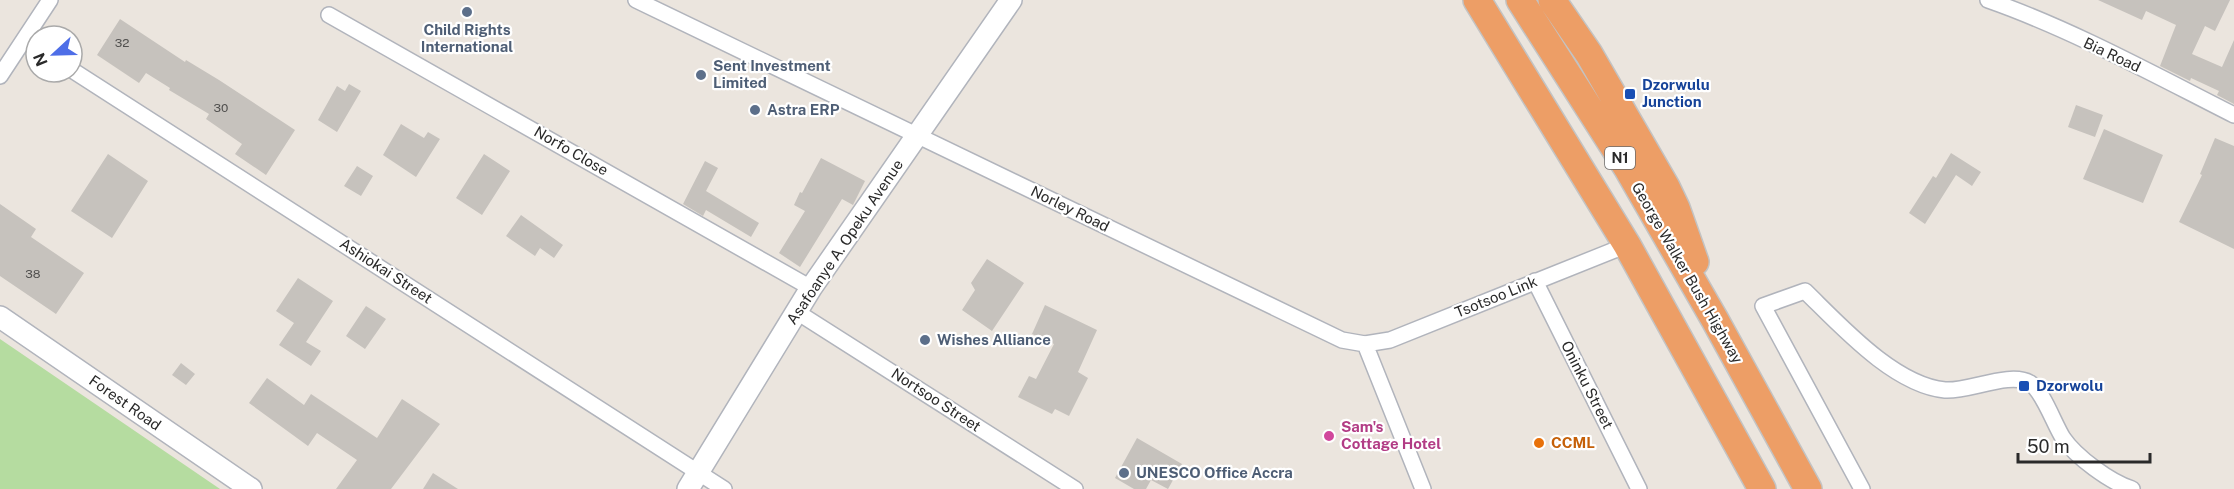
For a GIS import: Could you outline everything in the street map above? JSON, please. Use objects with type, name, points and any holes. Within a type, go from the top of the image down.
[{"type":"highway","name":"N1","points":[[1477,0],[1627,245],[1762,489]]},
{"type":"highway","name":"George Walker Bush Highway","points":[[1520,0],[1628,169],[1808,489]]},
{"type":"highway","points":[[1552,0],[1589,54],[1676,208],[1715,320]]},
{"type":"main road","name":"Asafoanye A. Opeku Avenue","points":[[693,481],[811,288],[1011,0]]},
{"type":"main road","name":"Forest Road","points":[[0,317],[251,489]]},
{"type":"street","points":[[39,24],[50,0]]},
{"type":"street","name":"Norley Road","points":[[636,0],[1342,340],[1365,344]]},
{"type":"street","name":"Bia Road","points":[[1988,0],[2012,8],[2115,56],[2234,115]]},
{"type":"street","name":"Norfo Close","points":[[329,15],[811,288]]},
{"type":"street","points":[[0,75],[24,49]]},
{"type":"street","name":"Ashiokai Street","points":[[84,78],[693,481],[724,489]]},
{"type":"street","name":"Tsotsoo Link","points":[[1365,344],[1390,340],[1627,245]]},
{"type":"street","name":"Oninku Street","points":[[1535,281],[1639,489]]},
{"type":"street","points":[[1862,489],[1763,306],[1805,291],[1883,363],[1913,382],[1946,390],[2011,380],[2028,382],[2043,401],[2064,440],[2090,464],[2119,485],[2132,489]]},
{"type":"street","name":"Nortsoo Street","points":[[797,312],[1075,489]]},
{"type":"street","points":[[1365,344],[1423,489]]},
{"type":"green space","points":[[0,339],[220,489],[0,489]]},
{"type":"building","points":[[2098,0],[2230,0],[2215,31],[2205,26],[2192,54],[2222,67],[2234,40],[2234,104],[2217,95],[2219,91],[2191,78],[2190,81],[2160,66],[2176,25],[2146,11],[2142,20]]},
{"type":"building","points":[[120,19],[295,130],[266,175],[235,154],[242,144],[206,119],[209,114],[146,73],[139,83],[97,55]]},
{"type":"building","points":[[349,84],[361,91],[337,132],[318,120],[337,86],[345,91]]},
{"type":"building","points":[[2076,105],[2103,115],[2095,137],[2068,127]]},
{"type":"building","points":[[401,124],[424,138],[428,132],[440,139],[416,177],[383,155]]},
{"type":"building","points":[[2104,129],[2163,155],[2143,203],[2083,179]]},
{"type":"building","points":[[2215,138],[2234,146],[2234,249],[2179,222],[2202,175],[2200,174]]},
{"type":"building","points":[[1951,153],[1981,172],[1972,186],[1956,175],[1925,224],[1909,213],[1933,176],[1936,178]]},
{"type":"building","points":[[108,154],[148,181],[112,238],[71,211]]},
{"type":"building","points":[[484,154],[510,171],[482,215],[456,198]]},
{"type":"building","points":[[821,158],[865,181],[853,205],[842,199],[800,267],[779,253],[805,211],[794,205]]},
{"type":"building","points":[[705,161],[718,168],[706,191],[759,223],[751,237],[706,210],[703,216],[683,204]]},
{"type":"building","points":[[357,166],[373,176],[361,196],[344,186]]},
{"type":"building","points":[[0,204],[36,229],[31,237],[84,273],[56,314],[0,276]]},
{"type":"building","points":[[521,215],[563,245],[554,258],[540,248],[535,256],[506,236]]},
{"type":"building","points":[[987,259],[1024,283],[992,331],[962,310],[975,290],[971,283]]},
{"type":"building","points":[[298,278],[333,301],[306,342],[321,351],[311,366],[279,345],[294,323],[276,311]]},
{"type":"building","points":[[1045,305],[1097,330],[1078,372],[1088,378],[1069,416],[1055,409],[1052,414],[1018,397],[1029,376],[1036,379],[1054,344],[1032,334]]},
{"type":"building","points":[[366,306],[386,319],[365,349],[346,336]]},
{"type":"building","points":[[181,363],[195,374],[186,385],[172,375]]},
{"type":"building","points":[[267,378],[304,405],[311,394],[377,438],[402,399],[440,424],[391,489],[336,489],[357,460],[317,433],[308,446],[249,403]]},
{"type":"building","points":[[1137,438],[1182,464],[1168,489],[1151,480],[1146,489],[1134,489],[1115,478]]},
{"type":"building","points":[[433,473],[458,489],[423,489]]},
{"type":"place","name":"Child Rights International","points":[[467,12]]},
{"type":"place","name":"Sent Investment Limited","points":[[701,75]]},
{"type":"place","name":"Dzorwulu Junction","points":[[1630,94]]},
{"type":"place","name":"Astra ERP","points":[[755,110]]},
{"type":"place","name":"Wishes Alliance","points":[[925,340]]},
{"type":"place","name":"Dzorwolu","points":[[2024,386]]},
{"type":"place","name":"Sam's Cottage Hotel","points":[[1329,436]]},
{"type":"place","name":"CCML","points":[[1539,443]]},
{"type":"place","name":"UNESCO Office Accra","points":[[1124,473]]}]
